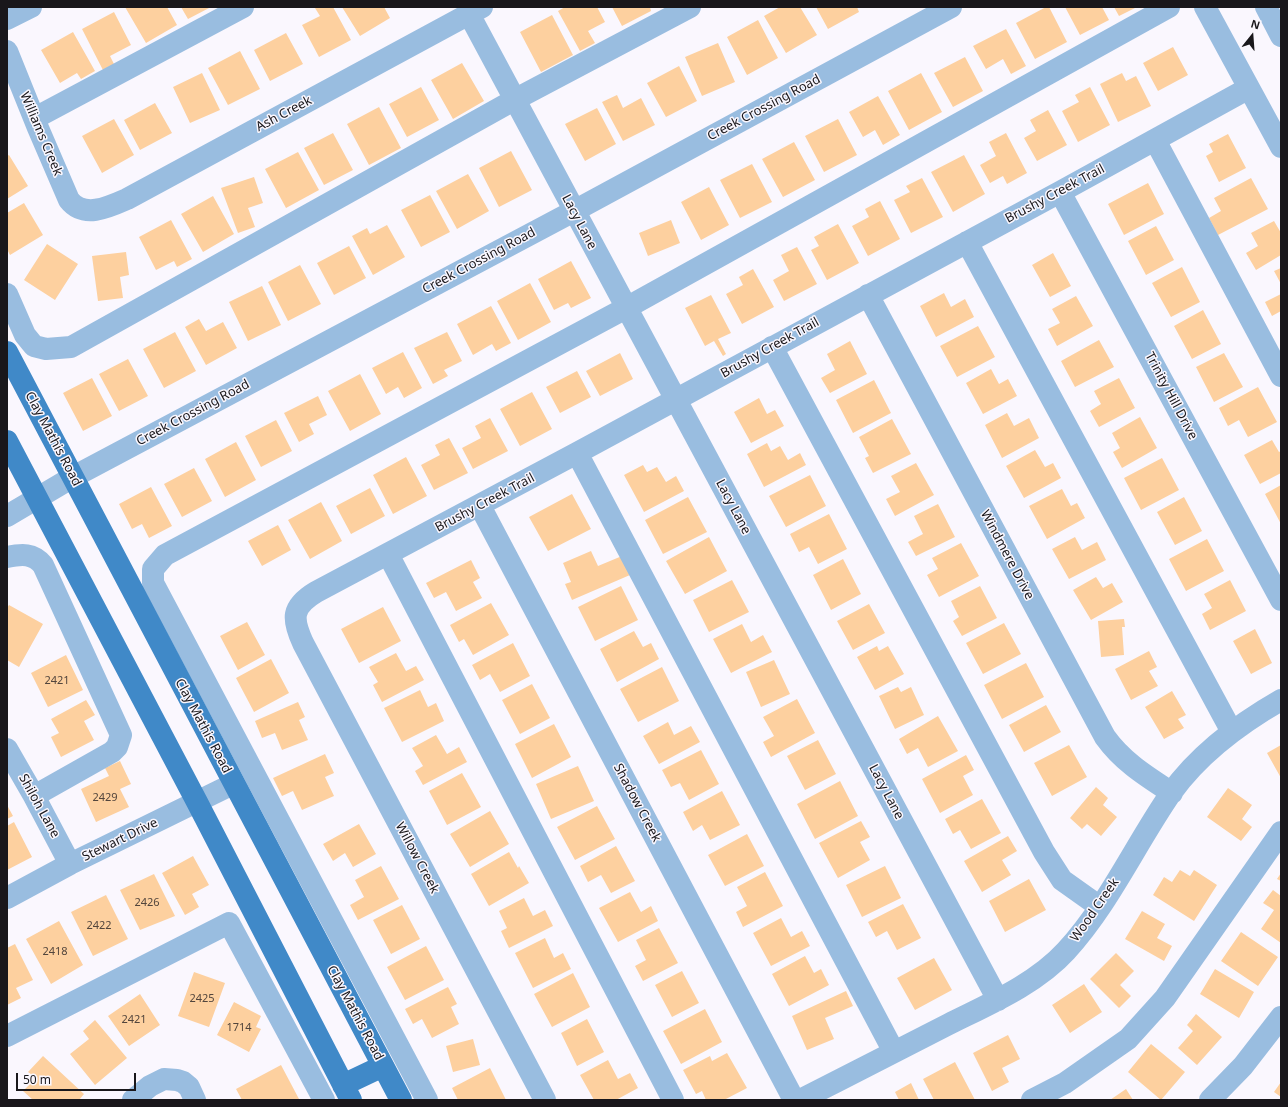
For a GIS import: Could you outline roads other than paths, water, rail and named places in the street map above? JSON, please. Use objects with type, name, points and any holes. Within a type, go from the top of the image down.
[{"type":"main road","name":"Clay Mathis Road","points":[[7,352],[233,784],[401,1100]]},
{"type":"main road","points":[[7,441],[197,802],[347,1093],[383,1066]]},
{"type":"street","points":[[7,19],[31,7]]},
{"type":"street","points":[[35,118],[243,7]]},
{"type":"street","points":[[7,294],[25,335],[34,346],[46,349],[71,347],[514,100],[690,7]]},
{"type":"street","name":"Creek Crossing Road","points":[[7,516],[73,477],[574,211],[951,7]]},
{"type":"street","points":[[427,1100],[153,583],[153,569],[165,555],[626,308],[1169,7]]},
{"type":"street","points":[[1266,7],[1281,36]]},
{"type":"street","points":[[1212,9],[1249,88],[1281,147]]},
{"type":"street","name":"Lacy Lane","points":[[475,10],[514,100],[998,1000]]},
{"type":"street","name":"Ash Creek","points":[[84,210],[97,210],[109,207],[127,199],[475,10]]},
{"type":"street","name":"Williams Creek","points":[[7,51],[69,200],[74,206],[84,210]]},
{"type":"street","name":"Brushy Creek Trail","points":[[296,613],[300,603],[306,597],[480,506],[1249,88]]},
{"type":"street","points":[[1155,140],[1281,376]]},
{"type":"street","name":"Trinity Hill Drive","points":[[1060,192],[1281,600]]},
{"type":"street","points":[[967,242],[1232,732]]},
{"type":"street","name":"Windmere Drive","points":[[868,295],[1105,737],[1125,761],[1172,793]]},
{"type":"street","points":[[772,347],[1044,852],[1062,880],[1100,907]]},
{"type":"street","points":[[577,453],[894,1052]]},
{"type":"street","name":"Shadow Creek","points":[[480,506],[794,1100]]},
{"type":"street","points":[[7,557],[25,554],[38,559],[43,565],[121,735],[117,747],[112,752],[34,796]]},
{"type":"street","points":[[388,554],[673,1100]]},
{"type":"street","name":"Willow Creek","points":[[296,613],[295,620],[297,630],[303,643],[545,1100]]},
{"type":"street","name":"Wood Creek","points":[[800,1100],[998,1000],[1039,975],[1052,965],[1071,946],[1091,921],[1172,793],[1209,751],[1244,723],[1281,700]]},
{"type":"street","name":"Shiloh Lane","points":[[7,749],[70,864]]},
{"type":"street","name":"Stewart Drive","points":[[7,898],[70,864],[233,784]]},
{"type":"street","points":[[1032,1100],[1065,1083],[1128,1039],[1165,998],[1281,832]]},
{"type":"street","points":[[7,1036],[229,923],[324,1100]]},
{"type":"street","points":[[1210,1100],[1243,1066],[1281,1017]]},
{"type":"street","points":[[133,1100],[158,1081],[164,1079],[177,1080],[188,1087],[195,1100]]}]
